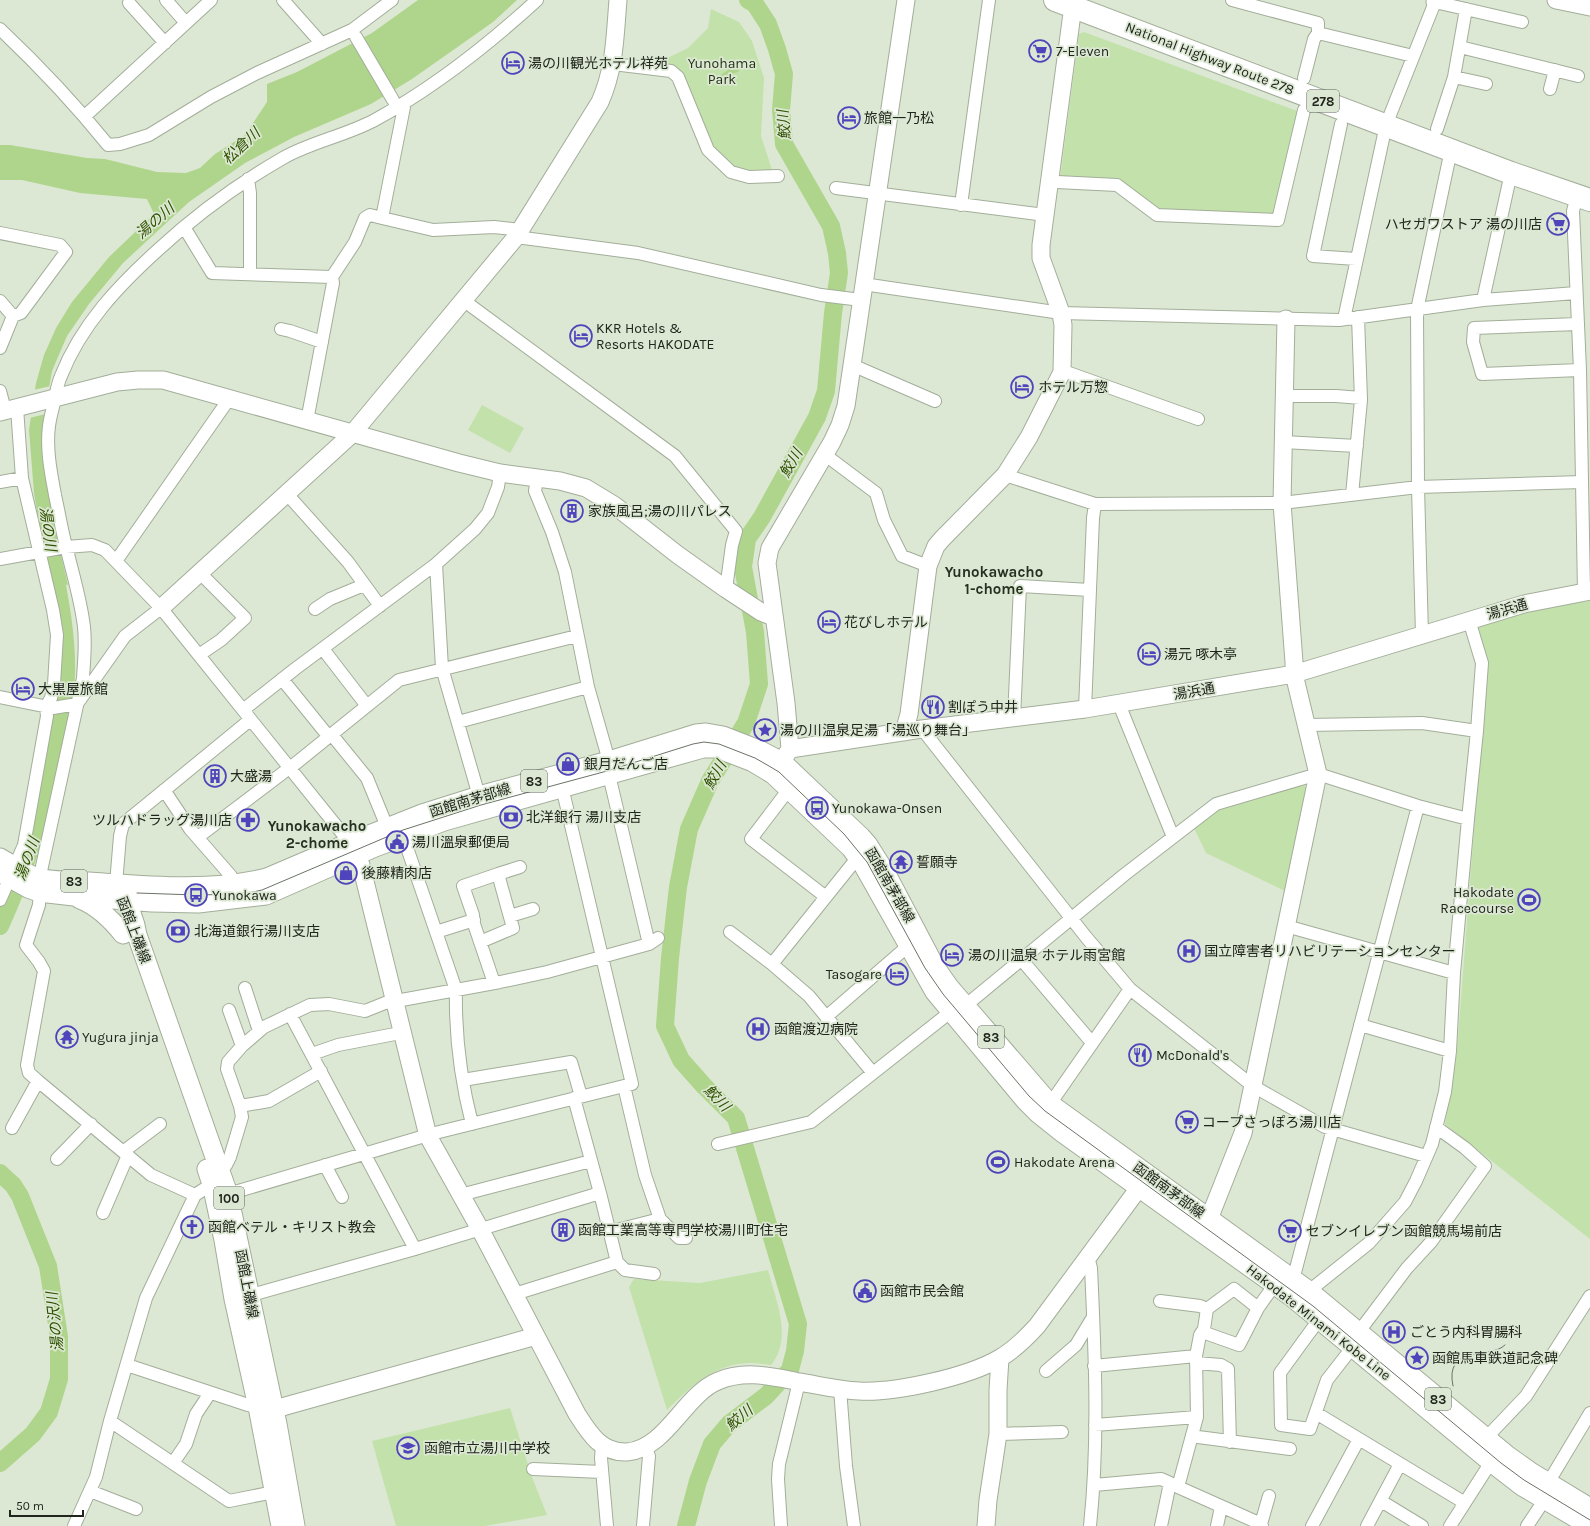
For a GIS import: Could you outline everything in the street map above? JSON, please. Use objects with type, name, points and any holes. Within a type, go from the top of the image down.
[{"type":"highway","name":"National Highway Route 278","points":[[1064,3],[1511,173],[1584,198]]},
{"type":"main road","name":"函館南茅部線","points":[[352,848],[403,836],[483,809],[562,787],[696,734],[706,733],[720,742],[743,751]]},
{"type":"main road","name":"Hakodate Minami Kobe Line","points":[[743,751],[782,761],[789,789],[851,848],[863,851],[864,866],[935,992],[958,1009],[1038,1113],[1144,1181],[1204,1225],[1282,1287],[1491,1462],[1522,1486],[1546,1491],[1590,1508]]},
{"type":"main road","name":"函館南茅部線","points":[[782,761],[863,851],[885,872],[935,966],[949,987],[958,1009],[1050,1104],[1144,1181]]},
{"type":"main road","name":"函館南茅部線","points":[[352,848],[422,814],[479,796],[609,768]]},
{"type":"main road","name":"83","points":[[20,876],[118,894],[152,902],[198,903],[266,895],[352,848]]},
{"type":"main road","name":"83","points":[[20,876],[74,896],[118,894],[233,884],[268,878],[352,848]]},
{"type":"main road","name":"函館上磯線","points":[[118,894],[216,1176],[224,1240],[242,1298],[266,1407],[295,1526]]},
{"type":"main road","points":[[74,896],[88,902],[130,932],[152,902]]},
{"type":"main road","name":"函館上磯線","points":[[216,1176],[228,1194],[243,1259],[242,1298]]},
{"type":"main road","name":"Hakodate Minami Kobe Line","points":[[1282,1287],[1309,1291],[1508,1456],[1546,1491],[1590,1526]]},
{"type":"main road","name":"函館上磯線","points":[[266,1407],[274,1492],[281,1526]]},
{"type":"street","points":[[166,0],[186,23]]},
{"type":"street","points":[[85,116],[211,0]]},
{"type":"street","points":[[282,0],[322,44]]},
{"type":"street","points":[[0,29],[85,116],[108,145],[120,144],[149,135],[211,97],[257,73],[352,30],[392,0]]},
{"type":"street","points":[[20,876],[41,871],[74,705],[83,678],[85,634],[78,595],[63,547],[52,478],[48,440],[52,399],[73,350],[86,328],[110,297],[136,270],[184,227],[229,191],[285,157],[344,134],[372,121],[418,94],[502,31],[537,0]]},
{"type":"street","points":[[0,697],[50,707],[74,705],[126,636],[161,608],[352,434],[519,234],[600,102],[607,86],[612,64],[618,0]]},
{"type":"street","points":[[782,761],[786,703],[767,615],[767,563],[770,548],[834,438],[846,406],[852,365],[858,294],[879,194],[906,0]]},
{"type":"street","points":[[961,205],[989,0]]},
{"type":"street","points":[[1232,0],[1318,23],[1318,33],[1314,39],[1304,78]]},
{"type":"street","points":[[1556,0],[1590,7]]},
{"type":"street","points":[[1344,319],[1386,125],[1435,1],[1522,22]]},
{"type":"street","points":[[129,3],[165,43]]},
{"type":"street","points":[[904,732],[908,714],[928,566],[936,546],[1005,475],[1029,437],[1062,372],[1063,326],[1061,312],[1041,258],[1041,244],[1045,215],[1064,3]]},
{"type":"street","points":[[1438,129],[1454,77],[1466,9]]},
{"type":"street","points":[[1318,33],[1413,56]]},
{"type":"street","points":[[356,38],[392,99]]},
{"type":"street","points":[[1460,47],[1578,76]]},
{"type":"street","points":[[612,64],[671,71],[678,77],[708,150],[731,172],[749,177],[778,176]]},
{"type":"street","points":[[1550,89],[1555,70]]},
{"type":"street","points":[[1454,77],[1486,84]]},
{"type":"street","points":[[382,218],[405,102]]},
{"type":"street","points":[[1057,182],[1117,185],[1157,215],[1278,220],[1304,110]]},
{"type":"street","points":[[1341,124],[1314,256],[1356,259]]},
{"type":"street","points":[[1422,634],[1418,487],[1417,310],[1451,150]]},
{"type":"street","points":[[1483,300],[1511,173]]},
{"type":"street","points":[[248,179],[250,200],[250,274]]},
{"type":"street","points":[[836,188],[1045,215]]},
{"type":"street","points":[[1584,198],[1573,211],[1580,370],[1586,426],[1585,489],[1587,591]]},
{"type":"street","points":[[307,421],[333,283],[332,277],[354,242],[365,218],[370,216],[433,230],[494,227],[519,234],[638,253],[824,295],[858,294],[1061,312],[1286,319],[1344,319],[1483,300],[1576,293]]},
{"type":"street","points":[[184,227],[212,273],[332,277]]},
{"type":"street","points":[[0,233],[60,245],[66,252],[21,313],[14,316],[0,348]]},
{"type":"street","points":[[464,300],[675,456],[736,531],[732,545],[731,592]]},
{"type":"street","points":[[0,301],[14,316]]},
{"type":"street","points":[[1352,495],[1360,398],[1358,317]]},
{"type":"street","points":[[1204,1225],[1243,1133],[1318,774],[1294,674],[1282,503],[1286,319]]},
{"type":"street","points":[[1578,324],[1474,328],[1473,342],[1482,374],[1580,370]]},
{"type":"street","points":[[281,329],[322,342]]},
{"type":"street","points":[[852,365],[935,400]]},
{"type":"street","points":[[1062,372],[1069,373],[1198,419]]},
{"type":"street","points":[[12,409],[117,382],[163,380],[352,434],[500,473],[560,481],[586,488],[614,505],[678,555],[767,615]]},
{"type":"street","points":[[0,391],[12,409],[22,478],[40,551],[57,635],[54,684],[24,845],[20,876],[0,900]]},
{"type":"street","points":[[1284,396],[1336,396],[1360,398]]},
{"type":"street","points":[[116,561],[229,399]]},
{"type":"street","points":[[1283,442],[1357,446]]},
{"type":"street","points":[[824,454],[876,493],[884,520],[902,556],[928,566]]},
{"type":"street","points":[[118,894],[120,836],[123,824],[164,790],[247,715],[282,680],[436,564],[475,529],[488,513],[498,486],[500,473]]},
{"type":"street","points":[[1005,475],[1095,504],[1282,503],[1418,487],[1585,489]]},
{"type":"street","points":[[0,482],[22,478]]},
{"type":"street","points":[[74,1526],[96,1477],[110,1421],[146,1298],[194,1195],[216,1176],[226,1165],[230,1157],[242,1121],[242,1114],[227,1066],[230,1059],[242,1046],[259,1031],[310,1005],[329,1004],[345,1006],[361,1011],[394,1002],[547,972],[602,958],[653,941],[588,687],[565,572],[552,532],[535,491],[537,478]]},
{"type":"street","points":[[286,494],[348,562],[380,606]]},
{"type":"street","points":[[1085,709],[1093,518],[1095,504]]},
{"type":"street","points":[[0,559],[63,547],[92,545],[105,550],[161,608],[247,715],[287,770],[352,848],[361,865],[428,1136],[480,1229],[577,1414],[590,1435],[602,1445],[610,1449],[624,1452],[645,1448],[701,1391],[710,1385],[737,1375],[755,1374],[840,1389],[874,1391],[904,1387],[966,1372],[1000,1358],[1016,1347],[1037,1326],[1144,1181]]},
{"type":"street","points":[[436,564],[442,668],[479,796]]},
{"type":"street","points":[[199,655],[221,640],[245,618],[200,573]]},
{"type":"street","points":[[315,609],[330,599],[364,585]]},
{"type":"street","points":[[1014,718],[1020,586],[1090,590]]},
{"type":"street","name":"湯浜通","points":[[782,761],[904,732],[1119,704],[1294,674],[1524,604],[1587,591]]},
{"type":"street","points":[[1309,1291],[1369,1243],[1405,1202],[1432,1144],[1445,1092],[1450,1051],[1454,973],[1482,663],[1469,620]]},
{"type":"street","points":[[198,837],[287,770],[399,680],[442,668],[577,636]]},
{"type":"street","points":[[323,649],[367,706]]},
{"type":"street","points":[[282,680],[367,778],[384,822]]},
{"type":"street","points":[[458,722],[588,687]]},
{"type":"street","points":[[1119,704],[1173,837]]},
{"type":"street","points":[[1307,725],[1422,723],[1477,731]]},
{"type":"street","points":[[922,729],[1130,989],[1253,1086],[1325,1127],[1426,1156]]},
{"type":"street","points":[[718,1144],[811,1122],[958,1009],[1216,804],[1318,774],[1418,806],[1468,819]]},
{"type":"street","points":[[228,1194],[472,1124],[632,1084],[562,787]]},
{"type":"street","points":[[789,789],[751,839],[826,897]]},
{"type":"street","points":[[164,790],[190,829],[231,876],[233,884]]},
{"type":"street","points":[[1203,1331],[1239,1345],[1258,1308],[1282,1287],[1332,1129],[1418,806]]},
{"type":"street","points":[[403,836],[456,990],[455,1014],[465,1098],[472,1124]]},
{"type":"street","points":[[772,964],[863,851]]},
{"type":"street","points":[[494,983],[463,886],[520,867]]},
{"type":"street","points":[[480,942],[514,928],[498,874]]},
{"type":"street","points":[[20,876],[39,905],[26,946],[39,962],[44,971],[27,1065],[29,1073],[151,1175],[194,1195]]},
{"type":"street","points":[[510,916],[533,909]]},
{"type":"street","points":[[436,932],[474,920]]},
{"type":"street","points":[[1286,926],[1454,973]]},
{"type":"street","points":[[730,932],[785,974],[789,980],[809,996],[873,1073]]},
{"type":"street","points":[[826,1017],[908,946]]},
{"type":"street","points":[[1021,959],[1088,1038]]},
{"type":"street","points":[[245,988],[259,1031]]},
{"type":"street","points":[[1050,1104],[1130,989]]},
{"type":"street","points":[[229,1010],[242,1046]]},
{"type":"street","points":[[290,1014],[415,1249]]},
{"type":"street","points":[[1360,1025],[1450,1051]]},
{"type":"street","points":[[312,1054],[338,1045],[395,1034]]},
{"type":"street","points":[[463,1080],[571,1062],[591,1161],[616,1262],[625,1270],[654,1274]]},
{"type":"street","points":[[240,1106],[269,1101],[321,1072]]},
{"type":"street","points":[[12,1128],[38,1081]]},
{"type":"street","points":[[624,1086],[646,1175],[660,1219],[679,1238],[686,1238]]},
{"type":"street","points":[[57,1159],[91,1124]]},
{"type":"street","points":[[103,1213],[126,1153],[160,1124]]},
{"type":"street","points":[[1364,1325],[1407,1268],[1431,1242],[1485,1166],[1465,1148],[1436,1127]]},
{"type":"street","points":[[468,1193],[591,1161]]},
{"type":"street","points":[[325,1165],[342,1197]]},
{"type":"street","points":[[242,1298],[415,1249],[600,1194]]},
{"type":"street","points":[[609,1232],[660,1219]]},
{"type":"street","points":[[1088,1257],[1092,1268],[1095,1425],[1094,1485],[1090,1526]]},
{"type":"street","points":[[521,1292],[616,1262]]},
{"type":"street","points":[[1161,1526],[1197,1417],[1196,1360],[1200,1335],[1203,1331],[1207,1309],[1234,1289],[1258,1308]]},
{"type":"street","points":[[1486,1438],[1526,1396],[1590,1296]]},
{"type":"street","points":[[1160,1301],[1200,1306],[1207,1309]]},
{"type":"street","points":[[1046,1371],[1076,1345],[1094,1316]]},
{"type":"street","points":[[1315,1325],[1280,1373],[1281,1425],[1310,1429],[1328,1380],[1348,1353]]},
{"type":"street","points":[[127,1365],[248,1405],[282,1407],[536,1336]]},
{"type":"street","points":[[986,1526],[988,1500],[998,1434],[1000,1358]]},
{"type":"street","points":[[1094,1366],[1196,1360],[1221,1365],[1228,1369],[1230,1442]]},
{"type":"street","points":[[781,1526],[778,1479],[797,1381]]},
{"type":"street","points":[[840,1389],[846,1466],[854,1526]]},
{"type":"street","points":[[173,1463],[186,1444],[196,1414],[210,1393]]},
{"type":"street","points":[[1316,1413],[1353,1437],[1359,1439],[1465,1503]]},
{"type":"street","points":[[1527,1526],[1590,1413]]},
{"type":"street","points":[[1095,1425],[1197,1417]]},
{"type":"street","points":[[110,1421],[229,1501],[274,1492]]},
{"type":"street","points":[[998,1434],[1062,1432]]},
{"type":"street","points":[[1192,1435],[1230,1442],[1290,1449]]},
{"type":"street","points":[[1312,1526],[1359,1439]]},
{"type":"street","points":[[602,1445],[602,1472],[607,1526]]},
{"type":"street","points":[[643,1526],[649,1456],[645,1448]]},
{"type":"street","points":[[1450,1526],[1491,1462]]},
{"type":"street","points":[[1367,1526],[1400,1464]]},
{"type":"street","points":[[533,1469],[602,1472]]},
{"type":"street","points":[[1094,1485],[1161,1479],[1261,1525],[1269,1496]]},
{"type":"street","points":[[90,1491],[136,1509]]},
{"type":"street","points":[[1381,1501],[1422,1526]]},
{"type":"street","points":[[1217,1526],[1221,1507]]},
{"type":"green space","name":"Yunohama Park","points":[[711,9],[739,22],[752,41],[764,78],[761,136],[773,173],[747,172],[726,162],[710,145],[683,76],[673,65],[659,62],[688,48],[708,28]]},
{"type":"green space","points":[[1084,32],[1300,112],[1276,216],[1161,211],[1118,181],[1060,179],[1079,34]]},
{"type":"green space","points":[[482,405],[524,428],[510,453],[468,430]]},
{"type":"green space","name":"Hakodate Racecourse","points":[[1590,601],[1590,1239],[1445,1124],[1457,1051],[1487,660],[1477,626],[1543,607]]},
{"type":"green space","points":[[1302,785],[1310,789],[1287,892],[1206,853],[1194,828],[1217,808]]},
{"type":"green space","points":[[768,1270],[781,1319],[782,1331],[778,1354],[771,1365],[752,1363],[736,1364],[714,1372],[694,1385],[667,1410],[629,1287],[634,1279],[700,1283]]},
{"type":"green space","points":[[510,1408],[532,1477],[547,1515],[485,1526],[396,1526],[372,1441]]},
{"type":"water","name":"松倉川","points":[[418,0],[517,0],[493,22],[412,79],[371,104],[294,137],[245,163],[189,202],[123,263],[89,304],[67,336],[52,371],[43,423],[43,448],[54,525],[68,585],[53,583],[40,531],[34,493],[29,430],[36,383],[44,355],[56,328],[72,302],[109,257],[154,214],[147,199],[80,193],[22,180],[0,180],[0,145],[10,145],[87,158],[105,159],[157,172],[186,173],[200,168],[215,154],[245,135],[267,102],[267,84],[297,72],[372,33]]},
{"type":"water","points":[[731,63],[739,63],[739,71],[722,77],[721,75],[729,69]]},
{"type":"pier","points":[[51,386],[46,414],[29,418],[33,390]]},
{"type":"waterway","name":"鮫川","points":[[686,1526],[698,1481],[712,1444],[729,1424],[766,1396],[790,1370],[795,1351],[798,1324],[736,1118],[704,1086],[681,1060],[665,1026],[670,958],[678,887],[689,829],[710,781],[746,723],[759,684],[755,632],[743,567],[747,539],[762,517],[817,417],[826,391],[833,313],[839,273],[837,253],[831,226],[784,144],[781,110],[784,74],[777,49],[768,24],[755,4],[748,0]]},
{"type":"waterway","name":"湯の川","points":[[0,926],[21,875],[38,824],[51,772],[65,690],[66,659],[64,630],[52,559]]},
{"type":"waterway","name":"湯の沢川","points":[[0,1173],[13,1185],[20,1196],[48,1266],[59,1337],[59,1379],[49,1412],[33,1434],[0,1463]]},
{"type":"tram line","points":[[137,893],[196,895],[244,894],[262,890],[403,830],[481,805],[607,771],[693,744],[704,742],[719,744],[755,758],[779,772],[844,834],[867,862],[925,968],[943,994],[1029,1096],[1045,1111],[1313,1306],[1501,1463],[1524,1480],[1590,1520]]},
{"type":"tram line","points":[[1453,1386],[1452,1373],[1455,1364],[1470,1355],[1489,1352],[1505,1345]]},
{"type":"place","name":"7-Eleven","points":[[1040,51]]},
{"type":"place","name":"湯の川観光ホテル祥苑","points":[[513,63]]},
{"type":"place","name":"旅館一乃松","points":[[849,118]]},
{"type":"place","name":"ハセガワストア 湯の川店","points":[[1558,224]]},
{"type":"place","name":"KKR Hotels & Resorts HAKODATE","points":[[581,336]]},
{"type":"place","name":"ホテル万惣","points":[[1022,387]]},
{"type":"place","name":"家族風呂;湯の川パレス","points":[[572,511]]},
{"type":"place","name":"花びしホテル","points":[[829,622]]},
{"type":"place","name":"湯元 啄木亭","points":[[1149,654]]},
{"type":"place","name":"大黒屋旅館","points":[[23,689]]},
{"type":"place","name":"割ぽう中井","points":[[933,707]]},
{"type":"place","name":"湯の川温泉足湯「湯巡り舞台」","points":[[765,730]]},
{"type":"place","name":"銀月だんご店","points":[[568,764]]},
{"type":"place","name":"大盛湯","points":[[215,776]]},
{"type":"place","name":"Yunokawa-Onsen","points":[[817,808]]},
{"type":"place","name":"北洋銀行 湯川支店","points":[[511,817]]},
{"type":"place","name":"ツルハドラッグ湯川店","points":[[248,820]]},
{"type":"place","name":"湯川溫泉郵便局","points":[[397,842]]},
{"type":"place","name":"誓願寺","points":[[901,862]]},
{"type":"place","name":"後藤精肉店","points":[[346,873]]},
{"type":"place","name":"Yunokawa","points":[[196,895]]},
{"type":"place","name":"Hakodate Racecourse","points":[[1529,900]]},
{"type":"place","name":"北海道銀行湯川支店","points":[[178,931]]},
{"type":"place","name":"国立障害者リハビリテーションセンター","points":[[1189,951]]},
{"type":"place","name":"湯の川温泉 ホテル雨宮館","points":[[952,955]]},
{"type":"place","name":"Tasogare","points":[[897,974]]},
{"type":"place","name":"函館渡辺病院","points":[[758,1029]]},
{"type":"place","name":"Yugura jinja","points":[[67,1037]]},
{"type":"place","name":"McDonald's","points":[[1140,1055]]},
{"type":"place","name":"コープさっぽろ湯川店","points":[[1187,1122]]},
{"type":"place","name":"Hakodate Arena","points":[[998,1162]]},
{"type":"place","name":"函館ベテル・キリスト教会","points":[[192,1227]]},
{"type":"place","name":"函館工業高等専門学校湯川町住宅","points":[[563,1230]]},
{"type":"place","name":"セブンイレブン函館競馬場前店","points":[[1290,1231]]},
{"type":"place","name":"函館市民会館","points":[[865,1291]]},
{"type":"place","name":"ごとう内科胃腸科","points":[[1394,1332]]},
{"type":"place","name":"函館馬車鉄道記念碑","points":[[1417,1358]]},
{"type":"place","name":"函館市立湯川中学校","points":[[408,1448]]},
{"type":"district","name":"Yunokawacho 1-chome","points":[[994,580]]},
{"type":"district","name":"Yunokawacho 2-chome","points":[[317,834]]}]
